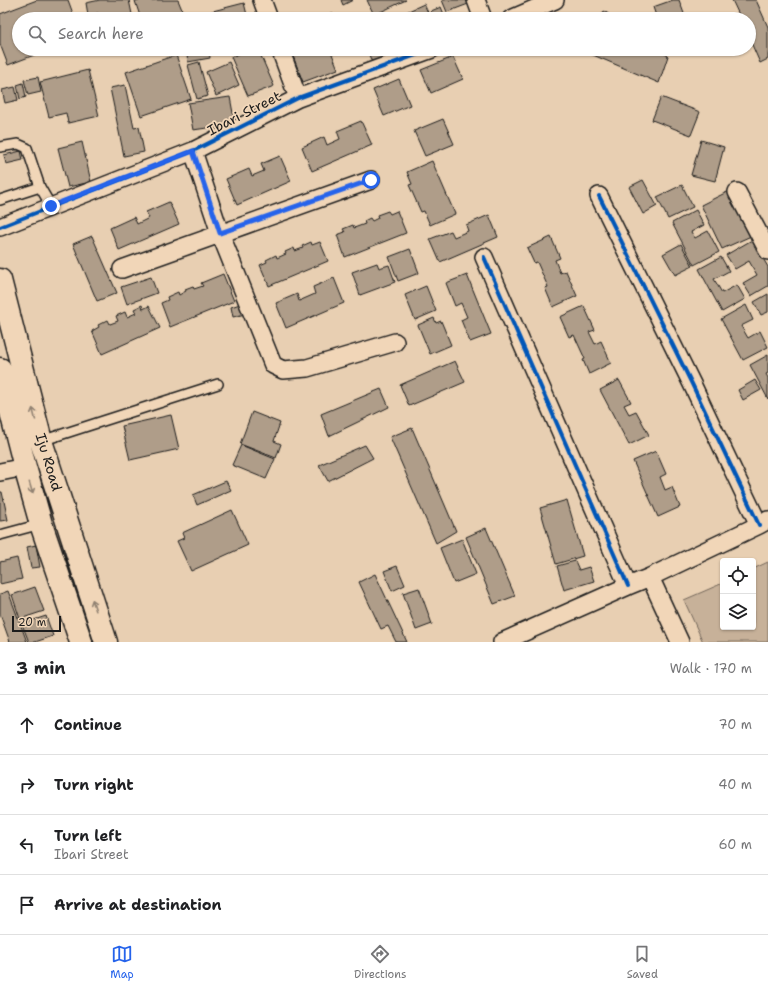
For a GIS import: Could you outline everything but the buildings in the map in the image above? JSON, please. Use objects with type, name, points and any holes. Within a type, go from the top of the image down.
[{"type":"main road","name":"Iju Road","points":[[0,280],[41,441],[106,642]]},
{"type":"main road","name":"Iju Road","points":[[0,368],[41,524],[80,642]]},
{"type":"street","points":[[262,0],[266,12]]},
{"type":"street","points":[[476,0],[481,12]]},
{"type":"street","points":[[527,12],[555,0]]},
{"type":"street","points":[[283,56],[298,98]]},
{"type":"street","name":"Ibari Street","points":[[0,227],[193,151],[298,98],[413,56]]},
{"type":"street","points":[[193,151],[220,233],[273,365],[282,370],[307,368],[395,342]]},
{"type":"street","points":[[122,269],[371,180]]},
{"type":"street","points":[[737,192],[768,251]]},
{"type":"street","points":[[502,642],[650,577],[763,522],[692,384],[599,196]]},
{"type":"street","points":[[484,257],[628,586]]},
{"type":"street","points":[[0,472],[25,467]]},
{"type":"street","points":[[650,577],[680,642]]},
{"type":"lane","points":[[0,147],[18,144],[27,148],[40,187],[51,206]]},
{"type":"lane","points":[[0,200],[40,187]]},
{"type":"lane","points":[[41,441],[218,384]]},
{"type":"lane","points":[[0,535],[41,524]]},
{"type":"shaded area","points":[[768,562],[768,642],[703,642],[684,600],[720,584],[720,630],[756,630],[756,568]]},
{"type":"cycle path","points":[[0,227],[193,151],[298,98],[413,56]]},
{"type":"cycle path","points":[[599,196],[692,384],[759,525]]},
{"type":"cycle path","points":[[484,257],[628,586]]},
{"type":"route","points":[[51,206],[193,151],[220,233],[371,180]]}]
